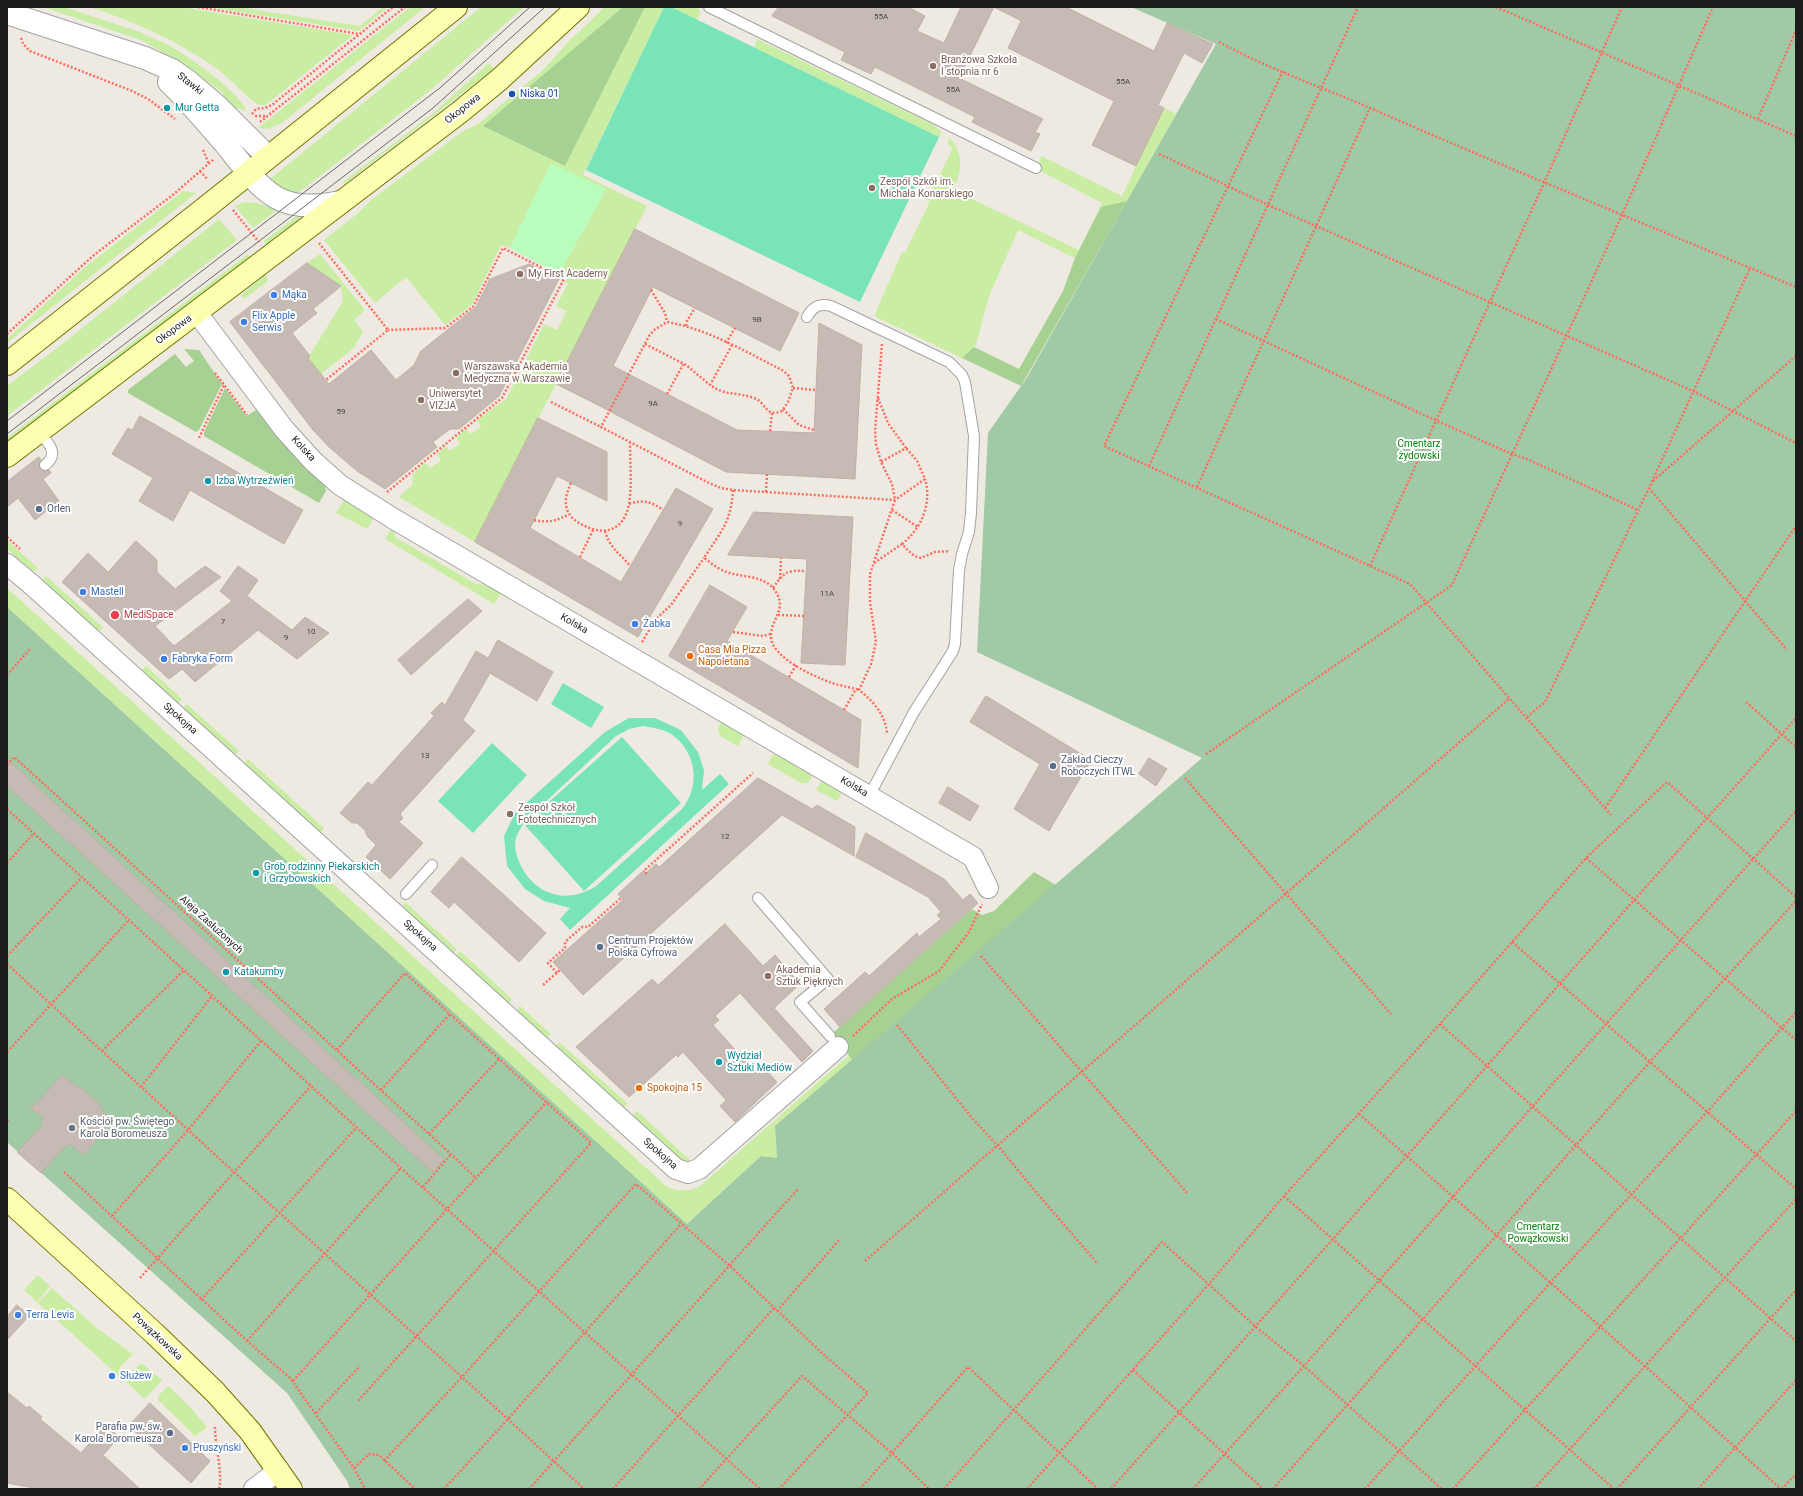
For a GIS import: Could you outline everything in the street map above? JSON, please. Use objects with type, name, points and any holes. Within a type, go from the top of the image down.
[{"type":"main road","points":[[7,364],[248,174],[456,7]]},
{"type":"main road","name":"Okopowa","points":[[7,456],[460,112],[500,79],[578,7]]},
{"type":"main road","name":"Powązkowska","points":[[7,1199],[155,1334],[215,1392],[250,1431],[291,1489]]},
{"type":"street","name":"Stawki","points":[[7,13],[145,58],[172,70],[189,82],[216,106],[268,157]]},
{"type":"street","name":"Stawki","points":[[116,49],[146,66],[179,92],[214,131],[248,174]]},
{"type":"street","name":"Okopowa","points":[[248,174],[263,190],[278,199],[291,204],[304,207],[320,206],[340,202]]},
{"type":"street","name":"Kolska","points":[[197,312],[284,429],[313,461],[340,485],[394,519],[973,857],[988,888]]},
{"type":"street","name":"Spokojna","points":[[7,564],[31,584],[676,1169],[688,1173],[699,1169],[834,1042]]},
{"type":"street","points":[[254,1489],[279,1470]]},
{"type":"lane","points":[[709,7],[1036,168]]},
{"type":"lane","points":[[808,317],[811,310],[823,304],[831,306],[949,362],[962,375],[965,382],[974,436],[970,532],[962,554],[953,651],[914,712],[869,796]]},
{"type":"lane","points":[[39,432],[50,444],[52,453],[50,461],[45,465]]},
{"type":"lane","points":[[406,894],[432,865]]},
{"type":"lane","points":[[758,898],[828,979],[800,1002],[834,1042]]},
{"type":"path","points":[[198,7],[359,34]]},
{"type":"path","points":[[248,118],[256,109],[265,108],[272,105],[393,7]]},
{"type":"path","points":[[258,123],[405,7]]},
{"type":"path","points":[[1149,466],[1358,7]]},
{"type":"path","points":[[1496,7],[1602,51],[1796,136]]},
{"type":"path","points":[[1370,566],[1437,421],[1622,7]]},
{"type":"path","points":[[1206,754],[1452,585],[1622,216],[1713,7]]},
{"type":"path","points":[[1758,119],[1796,30]]},
{"type":"path","points":[[20,36],[23,44],[30,51],[132,91],[148,99],[167,113]]},
{"type":"path","points":[[1218,42],[1246,56],[1322,87],[1544,183],[1796,287]]},
{"type":"path","points":[[1283,71],[1104,446],[1410,584],[1611,815]]},
{"type":"path","points":[[1197,488],[1318,226],[1370,108]]},
{"type":"path","points":[[1159,154],[1268,205],[1693,392],[1796,443]]},
{"type":"path","points":[[7,334],[94,255],[174,194],[216,157]]},
{"type":"path","points":[[200,171],[210,183]]},
{"type":"path","points":[[230,207],[260,244]]},
{"type":"path","points":[[317,240],[388,330]]},
{"type":"path","points":[[326,380],[388,330],[445,328],[472,307],[503,248],[564,279],[502,398],[385,494]]},
{"type":"path","points":[[1527,717],[1545,702],[1649,488],[1750,268]]},
{"type":"path","points":[[652,290],[665,314],[667,322]]},
{"type":"path","points":[[686,326],[687,321],[695,308]]},
{"type":"path","points":[[1216,318],[1437,421],[1512,454],[1527,458],[1592,487],[1638,510]]},
{"type":"path","points":[[600,427],[645,344],[654,330],[667,322],[686,326],[732,345],[782,370],[789,376],[793,388],[788,402],[783,409],[772,413],[754,398],[729,394],[715,389],[684,363],[645,344]]},
{"type":"path","points":[[726,343],[735,328]]},
{"type":"path","points":[[844,710],[858,689],[871,664],[876,642],[869,587],[874,563],[895,500],[892,484],[881,462],[874,431],[883,330]]},
{"type":"path","points":[[710,386],[732,345]]},
{"type":"path","points":[[1651,483],[1734,412],[1796,356]]},
{"type":"path","points":[[667,394],[684,363]]},
{"type":"path","points":[[215,373],[247,415]]},
{"type":"path","points":[[198,438],[224,385]]},
{"type":"path","points":[[793,388],[816,390]]},
{"type":"path","points":[[874,563],[902,544],[918,527],[926,507],[928,492],[925,479],[917,461],[888,423],[878,397]]},
{"type":"path","points":[[551,402],[721,488],[895,500],[925,479]]},
{"type":"path","points":[[783,409],[799,425],[814,430]]},
{"type":"path","points":[[770,431],[772,413]]},
{"type":"path","points":[[571,483],[566,495],[567,510],[575,521],[593,530],[605,531],[620,524],[629,504],[630,443]]},
{"type":"path","points":[[881,462],[906,448]]},
{"type":"path","points":[[766,492],[767,474]]},
{"type":"path","points":[[1649,488],[1787,650]]},
{"type":"path","points":[[641,644],[656,619],[671,605],[724,528],[730,515],[733,490]]},
{"type":"path","points":[[629,504],[638,501],[651,502],[663,510]]},
{"type":"path","points":[[892,510],[918,527]]},
{"type":"path","points":[[534,520],[547,522],[556,521],[569,514]]},
{"type":"path","points":[[1605,808],[1796,526]]},
{"type":"path","points":[[580,557],[593,530]]},
{"type":"path","points":[[605,531],[611,546],[630,566]]},
{"type":"path","points":[[902,544],[910,553],[918,558],[942,550],[954,551],[962,554]]},
{"type":"path","points":[[704,558],[722,570],[758,579],[773,588],[779,600],[780,608],[771,634],[772,642],[776,648],[784,657],[796,665],[832,683],[858,689],[869,698],[880,711],[885,722],[887,732],[886,737]]},
{"type":"path","points":[[780,579],[781,558]]},
{"type":"path","points":[[773,588],[783,574],[790,571],[806,571]]},
{"type":"path","points":[[778,615],[804,616]]},
{"type":"path","points":[[733,632],[762,636],[771,634]]},
{"type":"path","points":[[7,675],[30,649]]},
{"type":"path","points":[[789,678],[796,665]]},
{"type":"path","points":[[865,1261],[1510,698]]},
{"type":"path","points":[[1746,702],[1796,747]]},
{"type":"path","points":[[1111,1489],[1796,718]]},
{"type":"path","name":"Aleja Zasłużonych","points":[[7,765],[14,757],[476,1178]]},
{"type":"path","points":[[646,874],[646,869],[753,773]]},
{"type":"path","points":[[1185,778],[1391,1014]]},
{"type":"path","points":[[1027,1489],[1208,1285],[1284,1196],[1440,1024],[1586,858],[1667,782],[1796,897]]},
{"type":"path","points":[[7,809],[401,1168],[760,1489]]},
{"type":"path","points":[[1193,1489],[1304,1366],[1796,811]]},
{"type":"path","points":[[7,863],[34,833]]},
{"type":"path","points":[[1586,858],[1726,977],[1796,1040]]},
{"type":"path","points":[[7,956],[82,877]]},
{"type":"path","points":[[834,1042],[859,1031],[892,999],[939,971],[969,932],[981,909],[988,888]]},
{"type":"path","points":[[557,973],[548,963],[565,948],[565,942],[582,927],[588,927],[621,898]]},
{"type":"path","points":[[1273,1489],[1424,1320],[1650,1062],[1796,901]]},
{"type":"path","points":[[7,1052],[129,920]]},
{"type":"path","points":[[1512,942],[1796,1189]]},
{"type":"path","points":[[981,956],[1188,1194]]},
{"type":"path","points":[[7,964],[584,1489]]},
{"type":"path","points":[[102,1051],[184,970]]},
{"type":"path","points":[[543,985],[560,970]]},
{"type":"path","points":[[337,1050],[405,973],[590,1142],[358,1401]]},
{"type":"path","points":[[141,1087],[212,995]]},
{"type":"path","points":[[1365,1489],[1398,1450],[1632,1195],[1796,1012]]},
{"type":"path","points":[[380,1090],[450,1014]]},
{"type":"path","points":[[1440,1024],[1796,1341]]},
{"type":"path","points":[[897,1025],[972,1118],[998,1146],[1098,1264]]},
{"type":"path","points":[[112,1216],[188,1130],[262,1041]]},
{"type":"path","points":[[429,1134],[499,1059]]},
{"type":"path","points":[[140,1278],[311,1086]]},
{"type":"path","points":[[293,1381],[447,1209],[547,1102]]},
{"type":"path","points":[[1453,1489],[1599,1326],[1796,1111]]},
{"type":"path","points":[[1359,1114],[1645,1366],[1734,1449],[1781,1489],[1796,1474]]},
{"type":"path","points":[[201,1300],[357,1127]]},
{"type":"path","points":[[423,1187],[451,1154]]},
{"type":"path","points":[[247,1341],[401,1168]]},
{"type":"path","points":[[64,1172],[201,1300],[293,1381],[354,1468],[365,1489]]},
{"type":"path","points":[[384,1461],[636,1184],[730,1266],[777,1311],[868,1393],[779,1489]]},
{"type":"path","points":[[529,1489],[555,1462],[798,1189]]},
{"type":"path","points":[[1284,1196],[1614,1489]]},
{"type":"path","points":[[1534,1489],[1796,1199]]},
{"type":"path","points":[[444,1489],[681,1224]]},
{"type":"path","points":[[777,1311],[840,1239]]},
{"type":"path","points":[[944,1489],[1162,1242],[1208,1285],[1304,1366],[1442,1489]]},
{"type":"path","points":[[1617,1489],[1796,1290]]},
{"type":"path","points":[[613,1489],[774,1308]]},
{"type":"path","points":[[316,1413],[360,1366]]},
{"type":"path","points":[[860,1489],[968,1367],[1098,1489]]},
{"type":"path","points":[[1133,1370],[1263,1489]]},
{"type":"path","points":[[699,1489],[802,1376],[892,1453],[929,1489]]},
{"type":"path","points":[[1698,1489],[1796,1380]]},
{"type":"path","points":[[215,1428],[215,1443],[220,1476],[219,1489]]},
{"type":"path","points":[[354,1468],[369,1454],[379,1455],[415,1489]]},
{"type":"green space","points":[[43,7],[64,7],[143,33],[174,48],[224,84],[235,94],[246,111],[229,105],[222,97],[223,93],[177,60],[141,40]]},
{"type":"green space","points":[[90,7],[181,7],[353,35],[272,100],[265,105],[260,105],[249,98],[216,68],[186,49],[170,40],[123,19]]},
{"type":"green space","points":[[208,7],[237,7],[360,26],[383,7],[388,7],[359,31]]},
{"type":"green space","points":[[410,7],[425,7],[282,123],[268,129],[258,128]]},
{"type":"green space","points":[[481,7],[524,7],[432,89],[298,193],[279,188],[269,180]]},
{"type":"green space","points":[[605,7],[623,7],[484,126],[565,166],[645,7],[664,7],[583,175],[647,206],[475,542],[399,497],[412,485],[413,474],[425,463],[431,468],[441,460],[437,454],[446,446],[450,451],[460,443],[456,438],[466,429],[471,434],[481,427],[477,420],[506,399],[544,324],[557,330],[567,311],[556,306],[568,284],[565,282],[567,277],[559,274],[606,189],[551,164],[510,248],[501,245],[472,305],[445,325],[406,277],[375,303],[324,240],[357,214],[371,200],[463,131],[478,124],[543,70],[571,39]]},
{"type":"green space","points":[[623,7],[645,7],[565,166],[483,126]]},
{"type":"green space","points":[[664,7],[671,7],[939,137],[860,302],[586,170]]},
{"type":"green space","points":[[671,7],[695,7],[699,9],[700,14],[697,20]]},
{"type":"green space","points":[[1131,7],[1796,7],[1796,1489],[350,1489],[347,1481],[287,1393],[7,1142],[7,607],[687,1224],[761,1156],[777,1158],[775,1126],[1202,758],[977,652],[988,433],[1026,379],[1216,44]]},
{"type":"green space","points":[[757,39],[932,124],[942,132],[939,137],[754,47]]},
{"type":"green space","points":[[489,63],[494,69],[344,184],[343,182],[432,114]]},
{"type":"green space","points":[[1164,108],[1176,114],[1127,201],[1101,207],[1075,258],[1018,230],[989,296],[976,345],[962,358],[874,316],[902,252],[905,253],[930,201],[927,200],[953,148],[947,144],[950,138],[958,150],[960,163],[960,170],[953,190],[1079,250],[1102,203],[1040,171],[1039,164],[1041,156],[1122,196]]},
{"type":"green space","points":[[551,163],[606,189],[559,274],[510,248]]},
{"type":"green space","points":[[183,191],[196,193],[7,343],[7,339],[84,268]]},
{"type":"green space","points":[[1127,201],[1021,386],[962,358],[974,347],[1019,369],[1063,291],[1075,258],[1101,207]]},
{"type":"green space","points":[[244,202],[257,203],[277,210],[253,228],[235,206]]},
{"type":"green space","points":[[298,215],[300,218],[266,244],[264,241]]},
{"type":"green space","points":[[219,219],[237,240],[7,416],[7,386]]},
{"type":"green space","points":[[248,254],[250,257],[7,442],[7,438]]},
{"type":"green space","points":[[320,254],[365,310],[354,320],[363,332],[353,349],[321,374],[308,358],[343,301],[341,286],[307,263]]},
{"type":"green space","points":[[265,275],[268,279],[267,282],[244,299],[241,295]]},
{"type":"green space","points":[[184,349],[199,350],[222,384],[199,430],[196,432],[128,393],[128,390],[175,354],[186,367],[194,361]]},
{"type":"green space","points":[[225,388],[247,416],[259,408],[325,485],[326,491],[319,503],[204,436],[204,432]]},
{"type":"green space","points":[[347,500],[373,515],[373,519],[367,529],[336,513],[344,501]]},
{"type":"green space","points":[[393,526],[395,537],[476,584],[494,585],[501,593],[494,604],[385,539]]},
{"type":"green space","points":[[7,540],[38,568],[36,571],[31,570],[7,549]]},
{"type":"green space","points":[[46,576],[103,627],[101,630],[96,630],[42,581]]},
{"type":"green space","points":[[7,588],[666,1186],[683,1190],[700,1186],[848,1056],[852,1060],[775,1126],[777,1158],[761,1156],[687,1224],[7,607]]},
{"type":"green space","points":[[146,666],[182,699],[177,704],[141,672]]},
{"type":"green space","points":[[563,683],[604,707],[591,728],[551,704]]},
{"type":"green space","points":[[187,704],[239,751],[234,756],[182,709]]},
{"type":"green space","points":[[629,718],[655,718],[681,730],[698,752],[704,770],[702,790],[720,774],[729,784],[570,930],[560,919],[570,908],[544,901],[525,889],[507,866],[504,836],[515,813],[605,732]],"holes":[[[643,726],[668,732],[682,744],[688,753],[694,772],[692,791],[688,800],[682,809],[595,887],[576,895],[566,896],[557,895],[540,888],[525,873],[520,863],[515,844],[518,832],[525,821],[616,736],[629,729]]]},
{"type":"green space","points":[[723,720],[745,733],[738,746],[720,736],[718,728]]},
{"type":"green space","points":[[622,737],[681,803],[584,891],[524,824]]},
{"type":"green space","points":[[492,743],[527,775],[473,833],[438,801]]},
{"type":"green space","points":[[775,751],[813,775],[808,783],[801,783],[768,764]]},
{"type":"green space","points":[[248,759],[324,828],[320,833],[244,764]]},
{"type":"green space","points":[[822,779],[843,791],[837,801],[816,790]]},
{"type":"green space","points":[[1034,872],[1056,885],[852,1060],[833,1033],[972,909],[982,915],[994,911]]},
{"type":"green space","points":[[405,902],[457,949],[453,954],[403,909],[402,906]]},
{"type":"green space","points":[[460,951],[512,999],[509,1003],[506,1003],[455,956]]},
{"type":"green space","points":[[520,1006],[551,1034],[547,1038],[517,1012]]},
{"type":"green space","points":[[559,1042],[628,1104],[622,1108],[557,1048],[556,1046]]},
{"type":"green space","points":[[637,1111],[693,1163],[683,1163],[633,1118]]},
{"type":"green space","points":[[38,1275],[50,1286],[37,1302],[24,1290]]},
{"type":"green space","points":[[52,1288],[98,1329],[133,1354],[119,1368],[123,1371],[119,1376],[38,1303]]},
{"type":"green space","points":[[141,1363],[162,1380],[145,1399],[124,1380]]},
{"type":"green space","points":[[168,1386],[191,1408],[207,1427],[195,1436],[158,1400],[157,1397]]},
{"type":"building","points":[[779,7],[908,7],[925,16],[917,31],[944,43],[961,7],[994,7],[959,78],[1043,119],[1035,132],[1040,134],[1031,151],[972,122],[975,117],[875,67],[871,74],[841,60],[845,52],[772,16]]},
{"type":"building","points":[[994,7],[1066,7],[1154,51],[1167,23],[1213,44],[1202,63],[1184,53],[1158,105],[1164,108],[1136,166],[1092,145],[1114,101],[1008,48],[1021,21]]},
{"type":"building","points":[[635,229],[799,313],[780,351],[653,287],[613,366],[737,430],[814,433],[819,323],[862,345],[855,479],[726,472],[556,384]]},
{"type":"building","points":[[307,263],[341,286],[313,309],[317,313],[292,333],[310,356],[308,358],[329,384],[371,350],[396,380],[414,365],[421,351],[476,307],[490,279],[529,264],[559,279],[499,396],[459,429],[450,429],[433,442],[437,447],[385,489],[357,471],[329,447],[313,430],[230,322]]},
{"type":"building","name":"Izba Wytrzeźwień","points":[[140,416],[303,510],[284,544],[190,490],[173,521],[139,501],[153,478],[112,454],[128,428],[132,430]]},
{"type":"building","points":[[538,418],[607,452],[607,501],[557,476],[530,528],[621,582],[676,488],[713,509],[638,637],[475,542]]},
{"type":"building","points":[[39,457],[41,460],[39,464],[40,469],[44,471],[49,470],[51,473],[43,479],[59,501],[35,520],[18,498],[7,507],[7,482]]},
{"type":"building","points":[[754,512],[853,517],[845,665],[801,663],[807,559],[728,555]]},
{"type":"building","points":[[136,541],[157,560],[157,572],[175,589],[205,566],[221,577],[155,626],[174,646],[232,601],[220,591],[238,566],[258,580],[247,596],[292,630],[305,617],[329,633],[297,659],[258,630],[195,682],[182,669],[169,679],[62,582],[88,553],[108,572]]},
{"type":"building","points":[[710,585],[747,607],[727,641],[861,720],[858,768],[669,656]]},
{"type":"building","points":[[468,599],[482,611],[411,675],[398,660]]},
{"type":"building","points":[[498,640],[553,672],[537,701],[490,673],[463,720],[475,731],[400,814],[403,818],[399,822],[423,843],[390,879],[366,857],[376,845],[367,836],[365,830],[357,823],[352,823],[340,813],[368,782],[372,785],[434,716],[431,713],[442,702],[445,705],[476,651],[488,658]]},
{"type":"building","points":[[986,696],[1091,760],[1049,831],[1014,809],[1040,764],[970,722]]},
{"type":"building","points":[[1149,758],[1167,769],[1156,786],[1139,774]]},
{"type":"building","name":"Katakumby","points":[[7,759],[444,1159],[432,1172],[7,786]]},
{"type":"building","points":[[758,778],[812,809],[817,805],[855,827],[854,856],[782,815],[583,995],[553,962],[623,900],[618,894],[644,870],[646,873],[656,864],[659,867]]},
{"type":"building","points":[[948,787],[979,806],[970,821],[939,803]]},
{"type":"building","points":[[866,833],[944,879],[963,900],[970,894],[978,903],[840,1027],[824,1009],[865,972],[869,976],[917,933],[919,937],[941,919],[937,915],[941,912],[928,897],[856,857]]},
{"type":"building","points":[[462,857],[546,933],[519,962],[454,902],[449,908],[431,892]]},
{"type":"building","points":[[725,924],[763,966],[775,955],[800,984],[774,1008],[813,1051],[802,1062],[740,993],[715,1016],[719,1020],[713,1025],[756,1073],[763,1067],[777,1082],[735,1122],[720,1106],[726,1100],[683,1052],[678,1057],[676,1055],[629,1097],[576,1047],[652,979],[658,985]]},
{"type":"building","name":"Kościół pw. Świętego Karola Boromeusza","points":[[63,1075],[77,1087],[79,1086],[100,1104],[99,1107],[112,1119],[83,1155],[71,1144],[68,1146],[67,1145],[41,1173],[17,1152],[43,1124],[41,1122],[44,1118],[31,1109]]},
{"type":"building","points":[[17,1305],[29,1316],[7,1340],[7,1317]]},
{"type":"building","points":[[7,1392],[27,1408],[29,1406],[42,1417],[40,1419],[81,1453],[106,1425],[119,1437],[103,1455],[140,1489],[39,1489],[7,1483]]},
{"type":"building","points":[[150,1403],[210,1461],[191,1483],[129,1426]]},
{"type":"tram line","points":[[7,421],[441,87],[530,7]]},
{"type":"tram line","points":[[7,434],[433,108],[545,7]]},
{"type":"place","name":"Branżowa Szkoła I stopnia nr 6","points":[[933,66]]},
{"type":"place","name":"Niska 01","points":[[512,94]]},
{"type":"place","name":"Mur Getta","points":[[167,108]]},
{"type":"place","name":"Zespół Szkół im. Michała Konarskiego","points":[[872,188]]},
{"type":"place","name":"My First Academy","points":[[520,274]]},
{"type":"place","name":"Mąka","points":[[274,295]]},
{"type":"place","name":"Flix Apple Serwis","points":[[244,322]]},
{"type":"place","name":"Warszawska Akademia Medyczna w Warszawie","points":[[456,373]]},
{"type":"place","name":"Uniwersytet VIZJA","points":[[421,400]]},
{"type":"place","name":"Izba Wytrzeźwień","points":[[208,481]]},
{"type":"place","name":"Orlen","points":[[39,509]]},
{"type":"place","name":"Mastell","points":[[83,592]]},
{"type":"place","name":"MediSpace","points":[[115,615]]},
{"type":"place","name":"Żabka","points":[[635,624]]},
{"type":"place","name":"Casa Mia Pizza Napoletana","points":[[690,656]]},
{"type":"place","name":"Fabryka Form","points":[[164,659]]},
{"type":"place","name":"Zakład Cieczy Roboczych ITWL","points":[[1053,766]]},
{"type":"place","name":"Zespół Szkół Fototechnicznych","points":[[510,814]]},
{"type":"place","name":"Grób rodzinny Piekarskich i Grzybowskich","points":[[256,873]]},
{"type":"place","name":"Centrum Projektów Polska Cyfrowa","points":[[600,947]]},
{"type":"place","name":"Katakumby","points":[[226,972]]},
{"type":"place","name":"Akademia Sztuk Pięknych","points":[[768,976]]},
{"type":"place","name":"Wydział Sztuki Mediów","points":[[719,1062]]},
{"type":"place","name":"Spokojna 15","points":[[639,1088]]},
{"type":"place","name":"Kościół pw. Świętego Karola Boromeusza","points":[[72,1128]]},
{"type":"place","name":"Terra Levis","points":[[18,1315]]},
{"type":"place","name":"Służew","points":[[112,1376]]},
{"type":"place","name":"Parafia pw. św. Karola Boromeusza","points":[[170,1433]]},
{"type":"place","name":"Pruszyński","points":[[185,1448]]},
{"type":"park label","name":"Cmentarz żydowski","points":[[1419,450]]},
{"type":"park label","name":"Cmentarz Powązkowski","points":[[1538,1232]]}]
